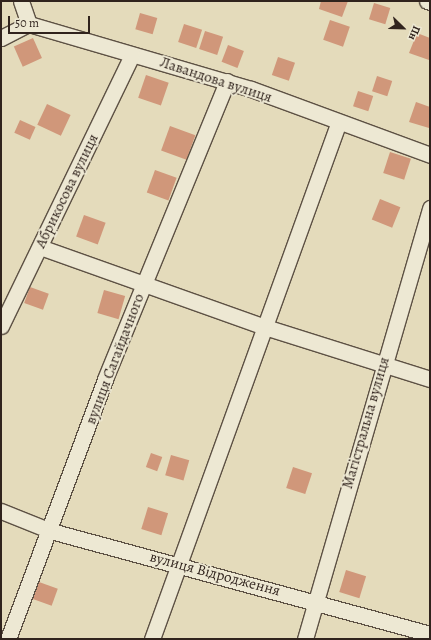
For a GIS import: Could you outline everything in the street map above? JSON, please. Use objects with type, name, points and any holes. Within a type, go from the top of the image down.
[{"type":"street","points":[[1,38],[29,24],[21,1]]},
{"type":"street","name":"Лавандова вулиця","points":[[29,24],[227,81],[338,124],[430,155]]},
{"type":"street","name":"Абрикосова вулиця","points":[[1,326],[40,248],[132,54]]},
{"type":"street","name":"вулиця Сагайдачного","points":[[8,639],[51,531],[143,285],[227,81]]},
{"type":"street","points":[[152,639],[338,124]]},
{"type":"street","name":"Магістральна вулиця","points":[[305,639],[383,364],[430,208]]},
{"type":"street","points":[[40,248],[265,327],[430,379]]},
{"type":"street","name":"вулиця Відродження","points":[[1,511],[51,531],[315,600],[430,634]]},
{"type":"building","points":[[321,1],[348,1],[342,17],[319,9]]},
{"type":"building","points":[[374,3],[390,8],[385,24],[369,19]]},
{"type":"building","points":[[140,13],[157,18],[153,34],[135,29]]},
{"type":"building","points":[[330,20],[350,27],[343,47],[323,40]]},
{"type":"building","points":[[184,24],[202,30],[196,48],[178,42]]},
{"type":"building","points":[[205,31],[223,37],[217,55],[199,49]]},
{"type":"building","points":[[417,33],[430,38],[429,60],[409,53]]},
{"type":"building","points":[[33,38],[42,58],[23,67],[14,47]]},
{"type":"building","points":[[228,45],[244,51],[237,68],[222,62]]},
{"type":"building","points":[[278,57],[295,63],[289,81],[272,75]]},
{"type":"building","points":[[146,75],[169,83],[161,106],[138,98]]},
{"type":"building","points":[[377,76],[392,81],[387,96],[372,91]]},
{"type":"building","points":[[358,91],[373,96],[368,111],[353,106]]},
{"type":"building","points":[[416,102],[430,107],[429,128],[409,122]]},
{"type":"building","points":[[47,104],[71,115],[61,136],[37,125]]},
{"type":"building","points":[[20,120],[36,127],[30,140],[14,133]]},
{"type":"building","points":[[170,126],[195,135],[186,160],[161,150]]},
{"type":"building","points":[[390,152],[411,159],[404,180],[383,173]]},
{"type":"building","points":[[155,170],[177,178],[168,200],[147,193]]},
{"type":"building","points":[[380,199],[400,207],[392,228],[372,219]]},
{"type":"building","points":[[84,215],[106,223],[98,244],[76,237]]},
{"type":"building","points":[[30,287],[49,294],[43,310],[24,303]]},
{"type":"building","points":[[104,290],[125,296],[119,319],[97,313]]},
{"type":"building","points":[[151,453],[162,457],[157,471],[146,467]]},
{"type":"building","points":[[171,455],[189,460],[183,480],[165,475]]},
{"type":"building","points":[[293,467],[312,473],[305,494],[286,488]]},
{"type":"building","points":[[148,507],[168,513],[161,535],[141,529]]},
{"type":"building","points":[[346,570],[366,576],[359,598],[339,592]]},
{"type":"building","points":[[39,582],[58,589],[52,606],[33,599]]}]
